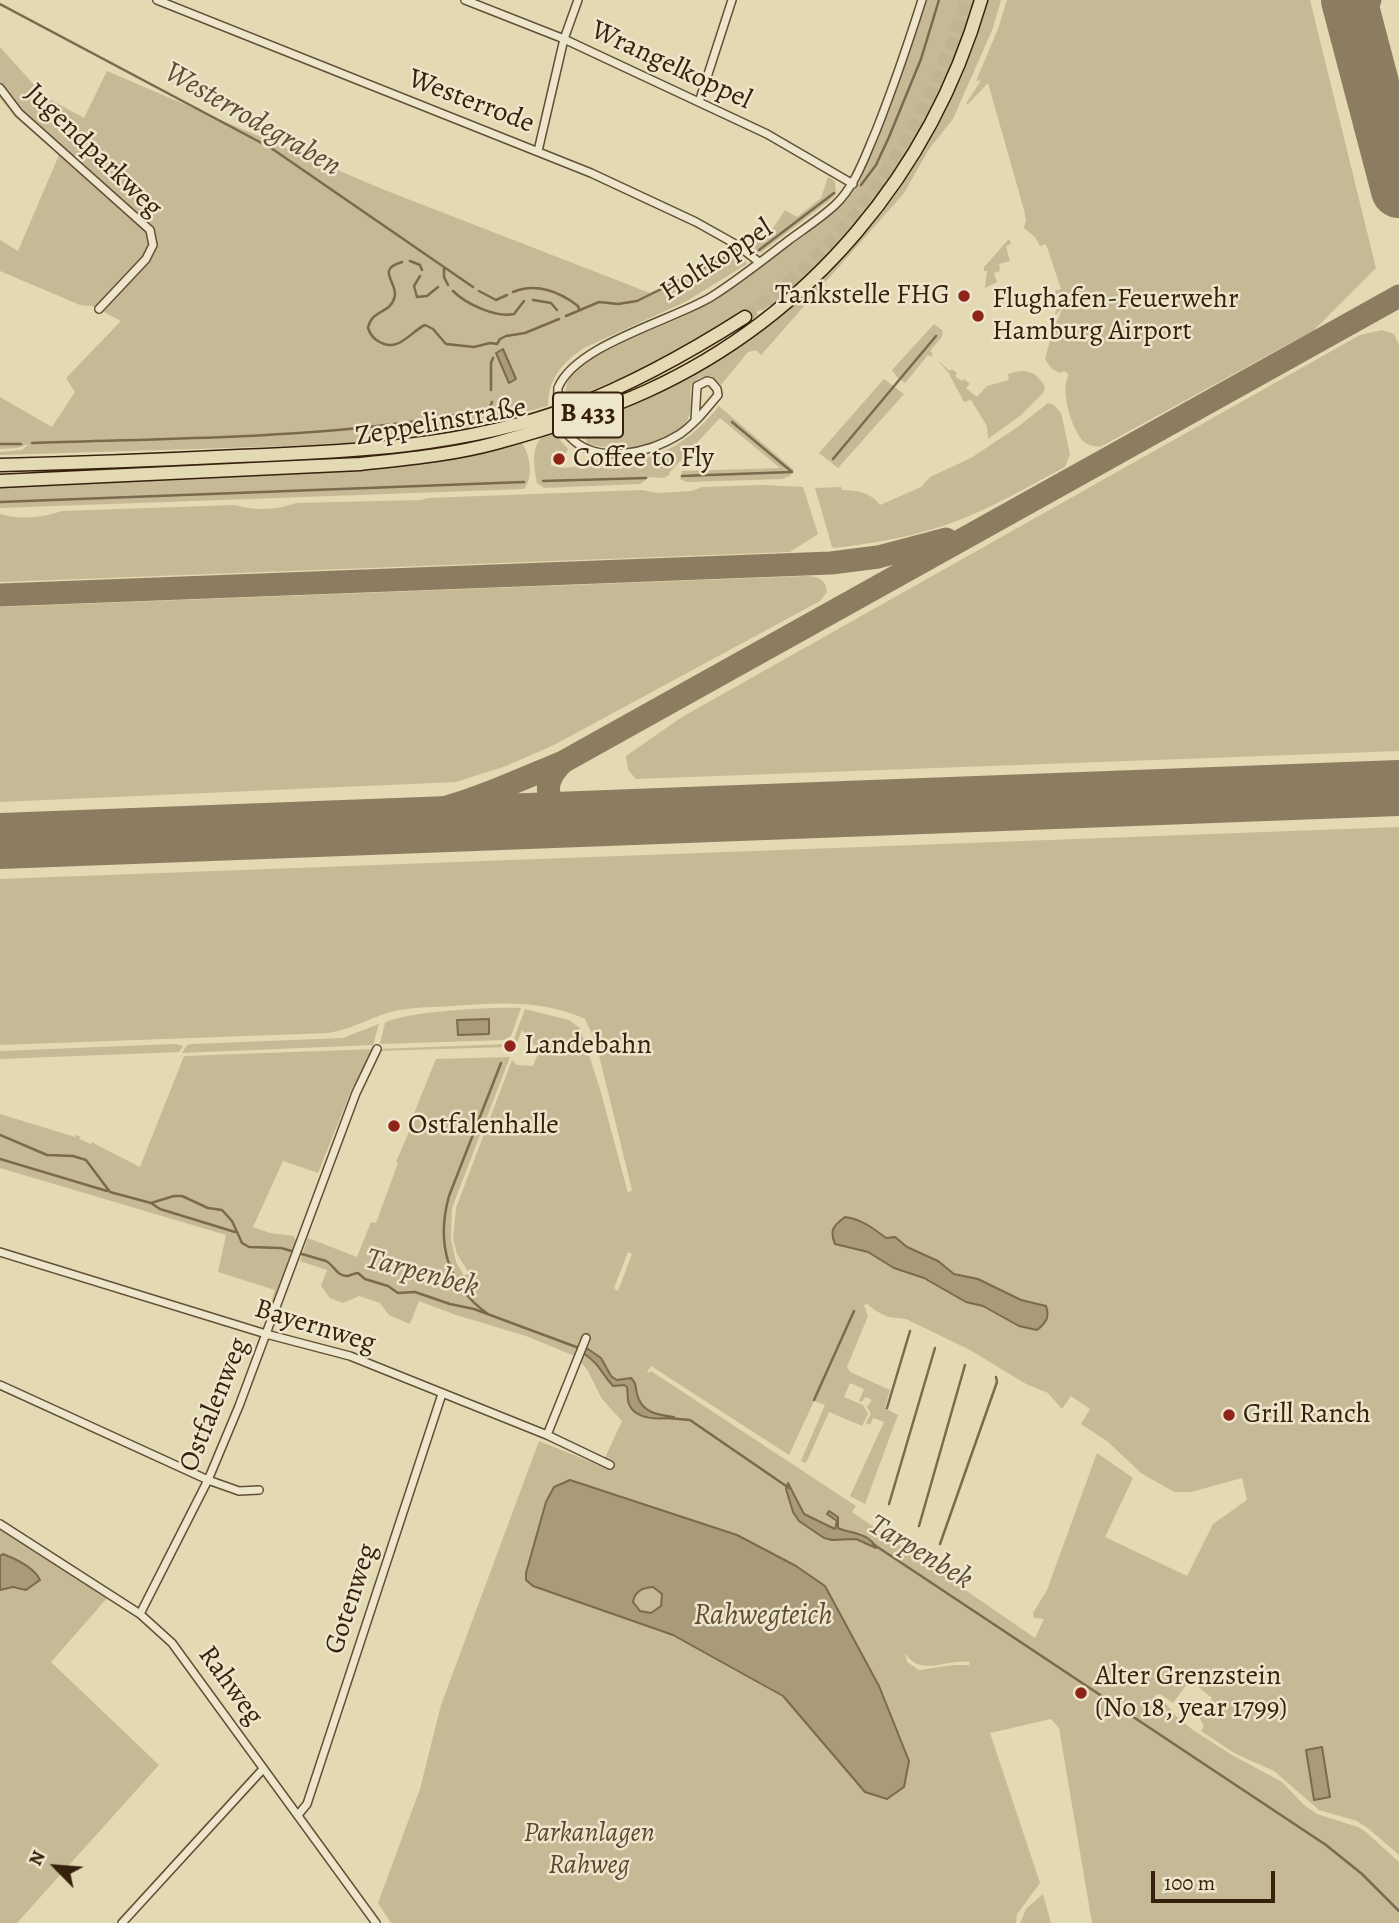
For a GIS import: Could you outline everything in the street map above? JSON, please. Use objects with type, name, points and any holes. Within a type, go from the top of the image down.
[{"type":"highway","name":"Zeppelinstraße","points":[[0,481],[360,464],[407,458],[494,444],[581,417],[648,391],[706,359],[758,325],[813,280],[860,231],[897,182],[935,119],[968,44],[981,0]]},
{"type":"highway","name":"Zeppelinstraße","points":[[0,465],[359,450],[477,434],[570,408],[628,384],[694,350],[745,317]]},
{"type":"street","name":"Westerrode","points":[[158,0],[538,151],[696,222],[737,245],[759,262]]},
{"type":"street","name":"Wrangelkoppel","points":[[465,0],[564,39],[699,102],[794,148],[853,184]]},
{"type":"street","points":[[538,151],[564,39],[578,0]]},
{"type":"street","points":[[699,102],[732,0]]},
{"type":"street","name":"Holtkoppel","points":[[695,421],[697,386],[702,382],[711,382],[717,388],[718,396],[695,421],[668,441],[631,452],[600,453],[585,448],[569,436],[557,414],[558,387],[569,370],[588,355],[689,309],[729,285],[836,204],[853,184],[895,83],[922,0]]},
{"type":"street","name":"Jugendparkweg","points":[[0,88],[19,113],[149,230],[153,245],[146,259],[99,309]]},
{"type":"street","name":"Ostfalenweg","points":[[139,1614],[208,1480],[356,1093],[377,1049]]},
{"type":"street","name":"Bayernweg","points":[[0,1252],[266,1334],[350,1356],[547,1435],[610,1465]]},
{"type":"street","points":[[547,1435],[585,1341]]},
{"type":"street","points":[[0,1385],[208,1480],[239,1490],[259,1490]]},
{"type":"street","name":"Gotenweg","points":[[298,1815],[307,1804],[442,1394]]},
{"type":"street","name":"Rahweg","points":[[0,1524],[139,1614],[182,1654],[373,1922]]},
{"type":"street","points":[[122,1923],[263,1769]]},
{"type":"green space","points":[[927,0],[976,0],[949,77],[901,167],[826,261],[779,301],[749,316],[716,327],[662,360],[565,401],[569,378],[580,366],[620,342],[678,319],[722,295],[844,203],[866,167]]},
{"type":"green space","points":[[985,0],[1001,0],[993,28],[953,119],[929,149],[904,193],[761,355],[756,350],[748,352],[721,385],[712,377],[702,377],[695,381],[691,386],[688,419],[670,436],[656,442],[626,447],[586,443],[570,426],[737,346],[899,185]]},
{"type":"green space","points":[[1007,0],[1310,0],[1376,268],[1314,330],[1100,447],[1084,442],[1075,429],[1065,390],[1069,375],[1065,371],[1060,373],[1052,369],[1045,359],[1053,329],[1063,308],[1055,315],[1058,301],[1055,291],[1061,289],[1046,244],[1040,246],[1035,237],[1024,228],[1024,210],[988,83],[966,104],[981,80],[976,81]]},
{"type":"green space","points":[[0,47],[44,96],[84,118],[107,71],[382,189],[650,293],[734,251],[743,257],[747,264],[685,302],[584,348],[558,372],[551,388],[548,406],[467,427],[374,441],[321,445],[0,455],[0,452],[22,450],[29,444],[0,449],[0,397],[52,427],[75,392],[66,378],[121,321],[92,306],[80,305],[0,271],[0,240],[18,251],[59,155],[15,117],[0,98]]},
{"type":"green space","points":[[828,177],[835,181],[836,194],[829,201],[760,253],[752,249],[756,242],[765,240],[785,210],[797,217],[821,198]]},
{"type":"green space","points":[[1009,239],[1011,244],[1006,246],[1010,261],[999,264],[1000,271],[994,273],[997,282],[985,288],[987,271],[984,271],[984,267]]},
{"type":"green space","points":[[934,324],[943,331],[942,337],[930,351],[933,354],[931,357],[928,355],[905,383],[892,370]]},
{"type":"green space","points":[[1382,330],[1394,334],[1399,345],[1399,751],[636,779],[628,770],[626,756],[682,717],[1360,335]]},
{"type":"green space","points":[[937,360],[950,371],[952,369],[957,373],[955,376],[970,384],[966,388],[977,397],[987,386],[1009,380],[1008,374],[1019,371],[1038,377],[1045,387],[1044,392],[1020,416],[988,439],[987,426],[971,400],[964,402],[948,372]]},
{"type":"green space","points":[[884,379],[904,394],[838,468],[819,453]]},
{"type":"green space","points":[[1048,403],[1061,413],[1070,454],[1065,467],[989,507],[944,526],[890,540],[832,547],[815,488],[841,487],[842,490],[868,495],[880,505],[921,487],[930,477],[971,458]]},
{"type":"green space","points":[[719,406],[794,470],[790,476],[782,479],[687,482],[680,479],[682,471],[780,468],[720,418],[664,478],[649,477],[640,484],[544,488],[537,483],[534,460],[537,445],[545,434],[552,431],[568,449],[566,453],[552,453],[551,465],[556,467],[591,464],[593,460],[631,461],[664,451],[679,443],[693,433]]},
{"type":"green space","points":[[522,443],[530,466],[524,489],[0,508],[0,485],[331,472],[427,461]]},
{"type":"green space","points":[[703,487],[803,487],[818,534],[790,552],[0,582],[0,514],[31,517],[62,511],[235,505],[266,509],[296,503],[642,490],[657,493],[691,491]]},
{"type":"green space","points":[[808,576],[824,582],[827,592],[820,601],[554,745],[506,766],[456,782],[0,802],[0,607]]},
{"type":"green space","name":"Parkanlagen Rahweg","points":[[1399,827],[1399,1855],[1357,1821],[1319,1810],[1274,1771],[1234,1753],[1201,1731],[1204,1726],[1200,1719],[1212,1698],[1190,1680],[1173,1703],[1160,1694],[1154,1696],[1193,1730],[1282,1782],[1304,1805],[1317,1814],[1366,1832],[1399,1862],[1399,1923],[1092,1923],[1059,1728],[1051,1719],[990,1733],[1040,1883],[1017,1914],[1016,1923],[391,1923],[378,1903],[420,1789],[441,1705],[539,1441],[611,1470],[614,1463],[605,1458],[622,1421],[602,1399],[588,1371],[577,1357],[526,1336],[419,1301],[410,1324],[389,1315],[380,1303],[359,1296],[343,1303],[330,1298],[321,1286],[327,1270],[300,1261],[308,1238],[357,1257],[371,1222],[376,1223],[398,1163],[396,1162],[436,1059],[510,1057],[452,1208],[451,1239],[456,1262],[464,1276],[469,1273],[457,1254],[453,1239],[456,1208],[512,1060],[517,1065],[533,1066],[539,1051],[522,1030],[517,1043],[512,1044],[525,1009],[569,1020],[580,1028],[600,1089],[628,1193],[632,1190],[596,1043],[585,1019],[536,1005],[504,1004],[399,1010],[328,1033],[0,1045],[0,879]],"holes":[[[870,1226],[886,1238],[895,1237],[907,1247],[938,1261],[954,1274],[978,1279],[1021,1300],[1046,1306],[1046,1320],[1037,1330],[1019,1326],[983,1306],[966,1302],[924,1278],[894,1268],[868,1252],[835,1244]],[[628,1252],[632,1254],[618,1291],[614,1288]],[[867,1304],[888,1317],[906,1319],[970,1350],[1026,1384],[1048,1393],[1062,1409],[1071,1396],[1090,1409],[1081,1424],[1107,1441],[1141,1473],[1174,1492],[1191,1492],[1242,1478],[1247,1500],[1213,1524],[1187,1576],[1105,1537],[1133,1478],[1097,1453],[1047,1590],[1033,1613],[1034,1618],[1044,1619],[1035,1638],[852,1512],[856,1506],[651,1371],[647,1372],[651,1366],[789,1455],[814,1401],[825,1405],[801,1461],[806,1463],[829,1412],[862,1426],[868,1414],[863,1405],[844,1397],[850,1383],[864,1389],[859,1401],[862,1402],[865,1397],[872,1400],[867,1407],[871,1414],[866,1423],[870,1425],[873,1418],[884,1422],[850,1496],[865,1504],[898,1415],[885,1408],[890,1390],[850,1372],[847,1367],[868,1316],[864,1305]],[[570,1480],[737,1535],[796,1566],[825,1586],[879,1686],[909,1761],[865,1792],[783,1697],[673,1635],[609,1612],[526,1573],[546,1502]],[[905,1653],[911,1660],[926,1666],[970,1662],[969,1665],[919,1670],[907,1662]]]},
{"type":"green space","points":[[521,1008],[511,1036],[505,1040],[380,1044],[385,1023],[411,1015]]},
{"type":"green space","points":[[379,1024],[373,1045],[182,1053],[187,1045],[192,1044],[343,1038]]},
{"type":"green space","points":[[175,1044],[183,1046],[179,1052],[0,1059],[0,1051]]},
{"type":"green space","points":[[508,1044],[508,1047],[377,1051],[378,1049]]},
{"type":"green space","points":[[375,1049],[355,1087],[353,1086],[318,1173],[283,1161],[253,1227],[270,1233],[294,1236],[296,1241],[269,1319],[266,1318],[275,1290],[218,1272],[226,1235],[0,1168],[0,1114],[75,1137],[76,1135],[81,1137],[79,1139],[91,1144],[92,1142],[140,1167],[184,1056]]},
{"type":"green space","points":[[0,1528],[60,1568],[109,1596],[51,1662],[159,1765],[17,1923],[0,1923],[0,1590],[13,1587],[26,1590],[34,1571],[8,1556],[0,1556]]},
{"type":"green space","points":[[653,1587],[662,1594],[661,1606],[651,1613],[639,1611],[633,1602],[635,1595],[642,1589]]},
{"type":"green space","points":[[1043,1894],[1051,1923],[1020,1923],[1026,1909]]},
{"type":"water","points":[[503,349],[516,379],[509,383],[496,353]]},
{"type":"water","points":[[489,1019],[489,1034],[458,1035],[457,1020]]},
{"type":"water","points":[[845,1217],[872,1227],[886,1238],[895,1237],[907,1247],[938,1261],[954,1274],[978,1279],[1021,1300],[1046,1306],[1046,1320],[1037,1330],[1019,1326],[983,1306],[966,1302],[924,1278],[894,1268],[868,1252],[835,1244],[832,1235],[834,1228]]},
{"type":"water","points":[[585,1347],[601,1358],[611,1376],[617,1380],[631,1378],[639,1400],[646,1409],[674,1417],[655,1418],[637,1413],[629,1404],[627,1387],[613,1386],[597,1365],[583,1353]]},
{"type":"water","name":"Rahwegteich","points":[[570,1480],[737,1535],[796,1566],[825,1586],[879,1686],[909,1761],[904,1787],[887,1799],[865,1792],[783,1696],[673,1635],[533,1586],[526,1580],[546,1502],[554,1487]],"holes":[[[653,1587],[662,1594],[661,1606],[651,1613],[640,1611],[633,1602],[637,1593],[646,1588]]]},
{"type":"water","points":[[788,1483],[804,1514],[835,1529],[837,1521],[827,1514],[829,1511],[838,1517],[838,1528],[870,1539],[876,1548],[856,1539],[824,1538],[799,1521],[793,1512],[786,1489]]},
{"type":"water","points":[[3,1554],[29,1567],[40,1580],[26,1590],[13,1587],[0,1590],[0,1556]]},
{"type":"water","points":[[1322,1747],[1330,1797],[1314,1800],[1306,1750]]},
{"type":"waterway","points":[[861,185],[876,165],[889,137],[921,59],[939,0]]},
{"type":"waterway","name":"Westerrodegraben","points":[[0,4],[271,148],[473,287]]},
{"type":"waterway","points":[[759,250],[834,193]]},
{"type":"waterway","points":[[566,316],[599,302],[618,304],[637,301],[734,253]]},
{"type":"waterway","points":[[410,261],[420,265],[422,270]]},
{"type":"waterway","points":[[402,262],[394,265],[389,273],[395,293],[392,304],[377,314],[368,328],[375,339],[385,344],[398,343],[425,325],[433,329],[446,344],[474,347],[497,344],[506,336],[525,333],[559,319]]},
{"type":"waterway","points":[[444,268],[448,285]]},
{"type":"waterway","points":[[420,276],[414,286],[417,297],[427,296],[438,287]]},
{"type":"waterway","name":"Westerrodegraben","points":[[513,292],[530,288],[547,290],[571,301],[579,309]]},
{"type":"waterway","points":[[453,291],[473,305],[499,314],[514,314],[524,301]]},
{"type":"waterway","name":"Westerrodegraben","points":[[479,291],[496,300],[507,295]]},
{"type":"waterway","points":[[533,300],[551,303],[557,310]]},
{"type":"waterway","points":[[833,459],[936,336]]},
{"type":"waterway","points":[[491,390],[493,358]]},
{"type":"waterway","points":[[32,443],[319,432],[433,419],[489,409],[492,402]]},
{"type":"waterway","points":[[732,422],[792,472]]},
{"type":"waterway","points":[[0,444],[21,444]]},
{"type":"waterway","points":[[682,476],[792,472]]},
{"type":"waterway","points":[[543,481],[646,478]]},
{"type":"waterway","points":[[0,502],[524,482]]},
{"type":"waterway","points":[[488,1314],[474,1303],[454,1276],[448,1262],[444,1230],[449,1196],[501,1063]]},
{"type":"waterway","name":"Tarpenbek","points":[[0,1135],[47,1155],[73,1156],[86,1160],[110,1192],[151,1203],[182,1196],[208,1208],[222,1210],[232,1221],[242,1243],[249,1247],[281,1248],[326,1261],[344,1276],[358,1273],[365,1279],[388,1286],[398,1293],[415,1292],[474,1309],[579,1348]]},
{"type":"waterway","points":[[0,1159],[107,1191]]},
{"type":"waterway","points":[[151,1203],[160,1209],[235,1232]]},
{"type":"waterway","points":[[814,1400],[854,1311]]},
{"type":"waterway","points":[[887,1408],[910,1331]]},
{"type":"waterway","points":[[889,1504],[935,1348]]},
{"type":"waterway","points":[[919,1526],[965,1365]]},
{"type":"waterway","points":[[940,1544],[997,1382],[996,1377]]},
{"type":"waterway","name":"Tarpenbek","points":[[667,1418],[690,1420],[789,1488]]},
{"type":"waterway","name":"Tarpenbek","points":[[873,1544],[1326,1845],[1362,1874],[1399,1911]]},
{"type":"taxiway","points":[[1359,37],[1361,15],[1370,0]]},
{"type":"taxiway","points":[[1394,171],[1394,158],[1399,143]]},
{"type":"taxiway","points":[[306,829],[390,819],[440,809],[563,762],[1399,296]]},
{"type":"taxiway","points":[[0,595],[831,563],[878,557],[946,539]]},
{"type":"taxiway","points":[[563,762],[550,779],[549,795],[559,809],[577,819]]},
{"type":"runway","points":[[1349,0],[1399,190]]},
{"type":"runway","points":[[0,841],[1399,788]]},
{"type":"tunnel","points":[[745,317],[818,255],[866,200],[907,137],[925,103],[955,34],[966,0]]},
{"type":"place","name":"Tankstelle FHG","points":[[964,296]]},
{"type":"place","name":"Flughafen-Feuerwehr Hamburg Airport","points":[[978,316]]},
{"type":"place","name":"Coffee to Fly","points":[[559,459]]},
{"type":"place","name":"Landebahn","points":[[510,1046]]},
{"type":"place","name":"Ostfalenhalle","points":[[394,1126]]},
{"type":"place","name":"Grill Ranch","points":[[1229,1415]]},
{"type":"place","name":"Alter Grenzstein (No 18, year 1799)","points":[[1081,1693]]}]
